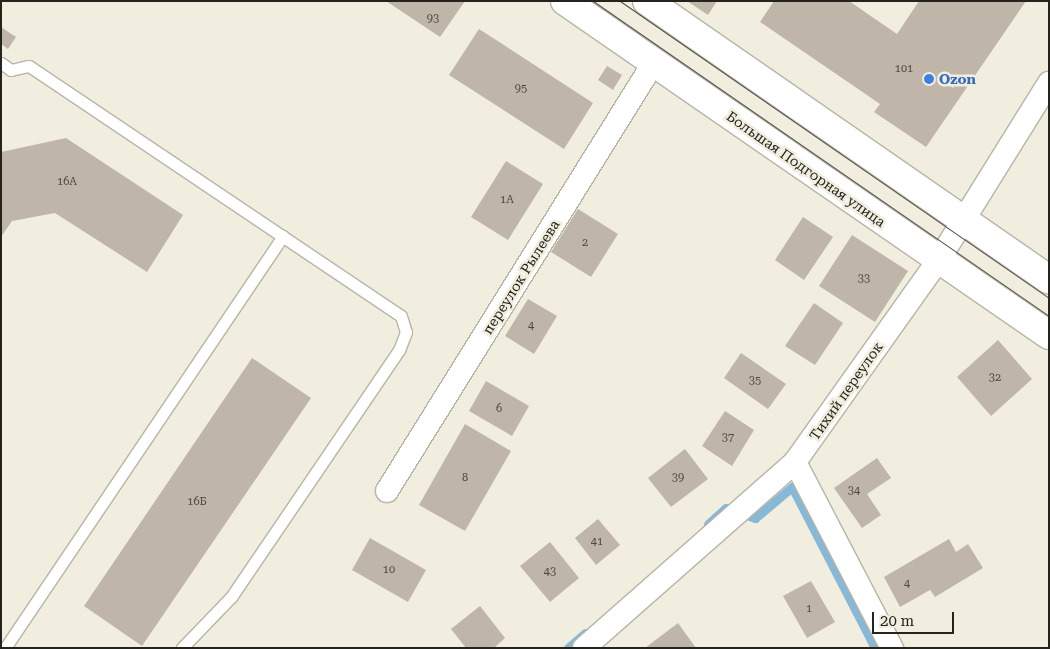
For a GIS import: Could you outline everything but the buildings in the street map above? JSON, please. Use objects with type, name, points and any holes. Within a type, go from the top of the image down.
[{"type":"main road","name":"Большая Подгорная улица","points":[[565,1],[938,261],[1049,335]]},
{"type":"main road","points":[[646,1],[962,217],[1049,279]]},
{"type":"street","name":"переулок Рылеева","points":[[387,491],[654,62]]},
{"type":"street","name":"Тихий переулок","points":[[584,648],[796,462],[938,261],[962,217],[1049,83]]},
{"type":"street","points":[[796,462],[892,648]]},
{"type":"lane","points":[[1,63],[12,70],[29,66],[388,306],[401,316],[406,332],[399,350],[231,597],[182,648]]},
{"type":"lane","points":[[5,648],[283,236]]},
{"type":"waterway","points":[[708,524],[726,508],[755,518],[792,487],[875,648]]},
{"type":"waterway","points":[[568,648],[585,633]]},
{"type":"tram line","points":[[593,1],[1049,316]]},
{"type":"tram line","points":[[620,1],[1049,298]]},
{"type":"place","name":"Ozon","points":[[929,79]]}]
